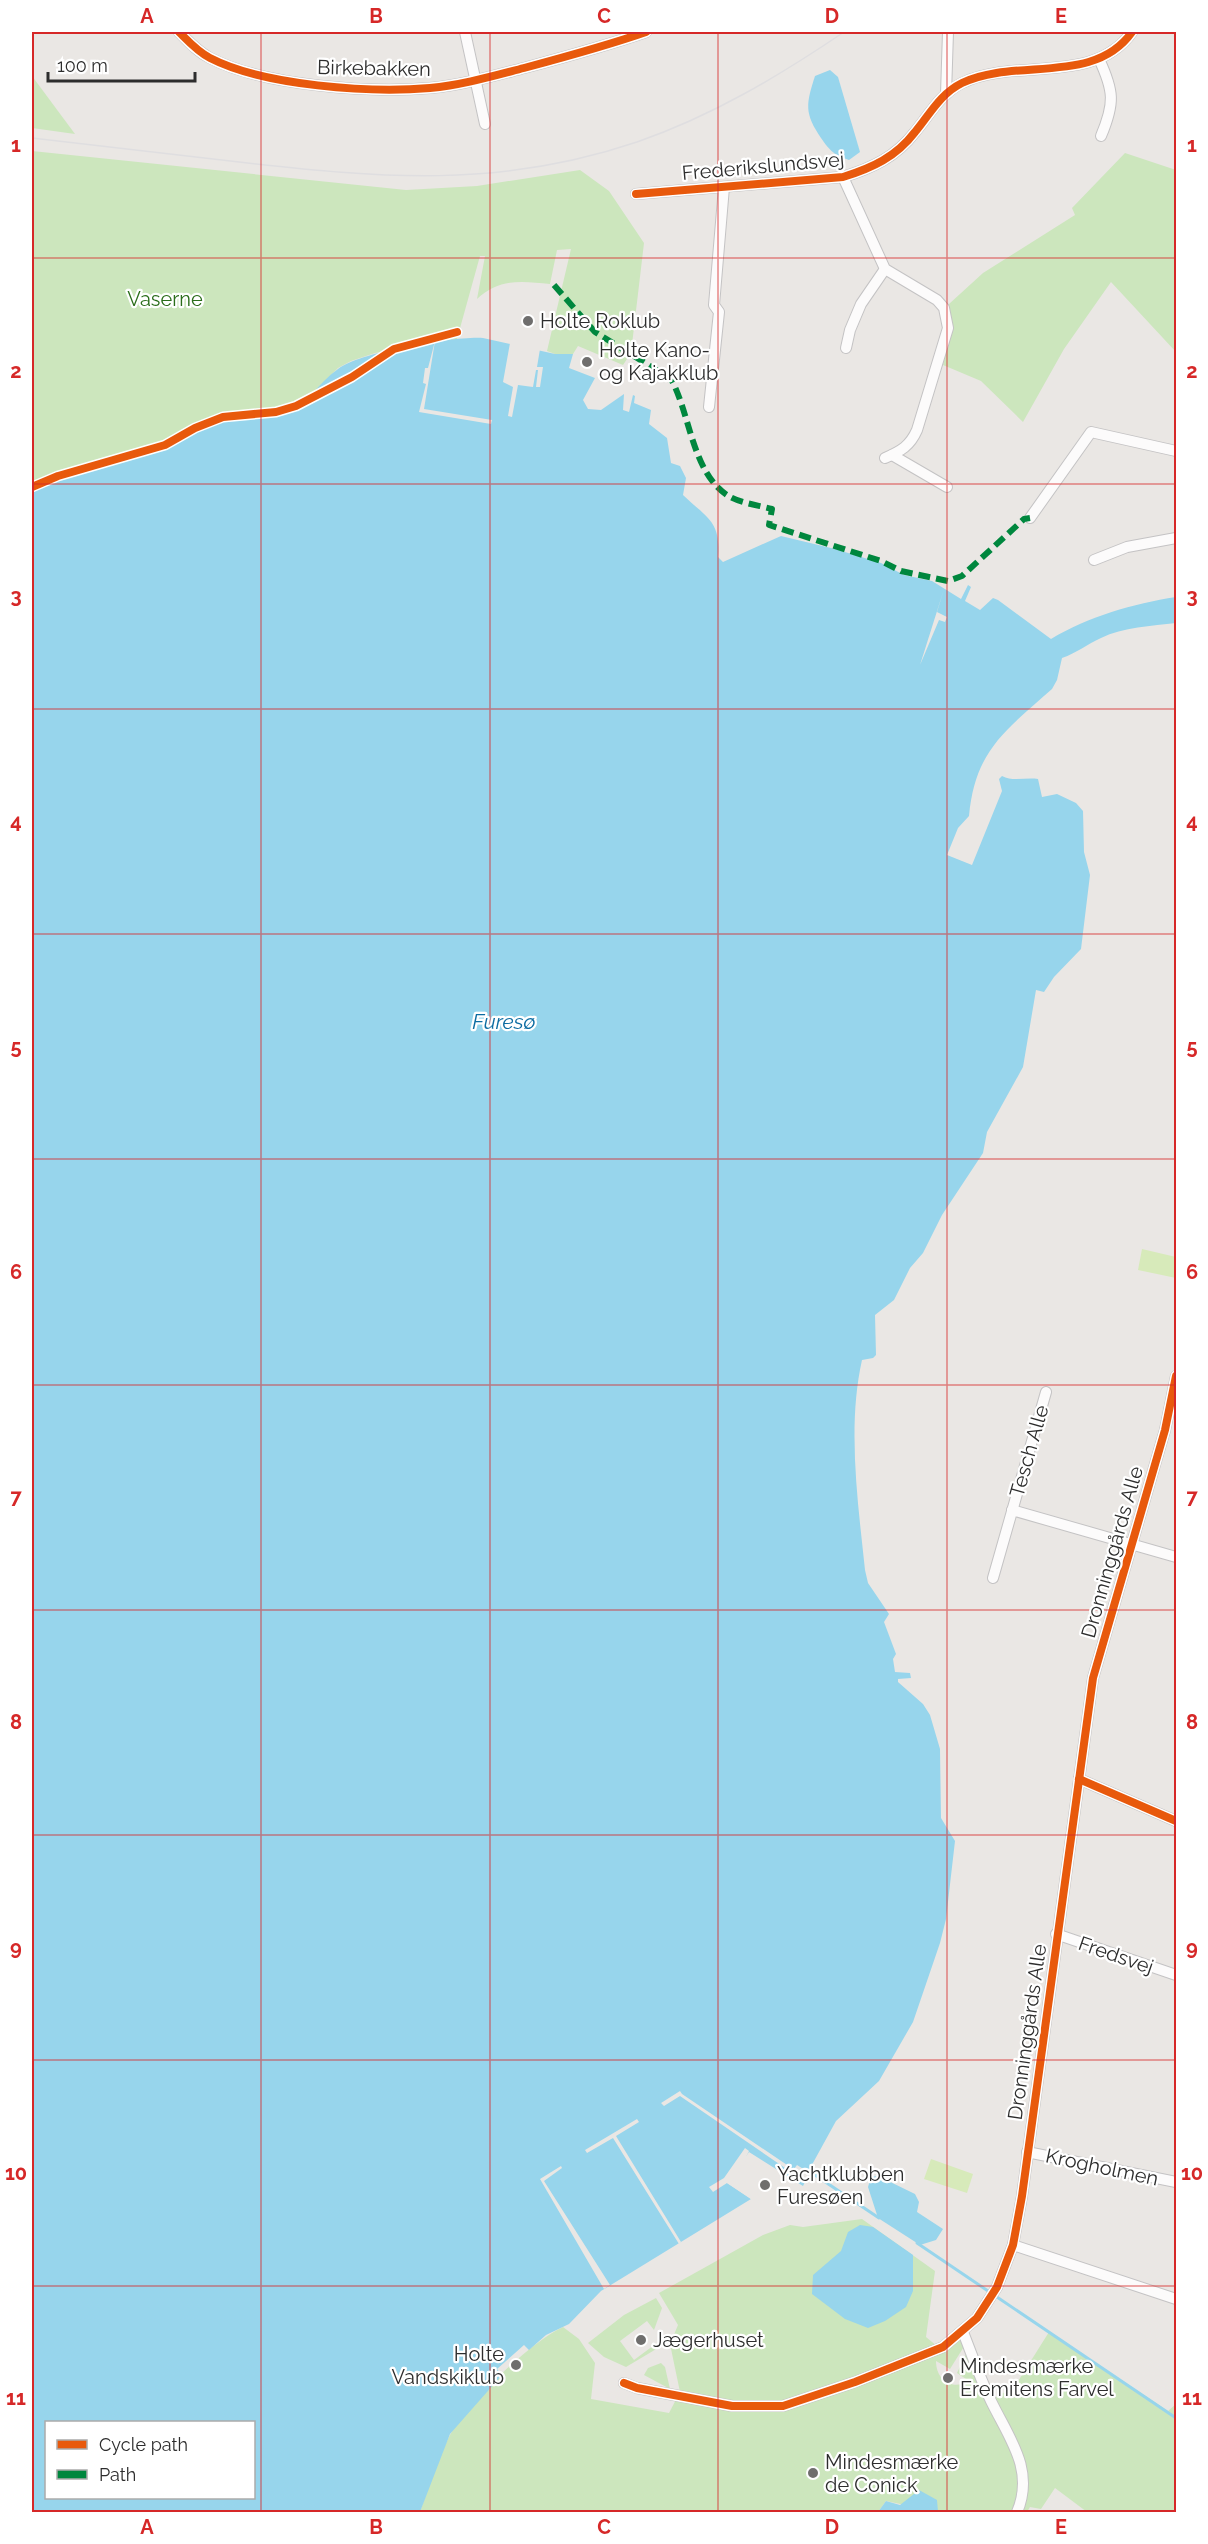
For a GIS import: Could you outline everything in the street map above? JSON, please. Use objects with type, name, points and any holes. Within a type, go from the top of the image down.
[{"type":"street","name":"Birkebakken","points":[[179,32],[193,46],[212,59],[246,72],[304,83],[393,89],[431,88],[475,81],[601,47],[646,32]]},
{"type":"street","points":[[465,32],[484,124]]},
{"type":"street","points":[[946,94],[948,32]]},
{"type":"street","name":"Frederikslundsvej","points":[[636,194],[843,177],[866,170],[900,150],[946,94],[962,83],[981,76],[1012,70],[1082,64],[1099,59],[1116,49],[1132,32]]},
{"type":"street","points":[[1099,59],[1111,84],[1112,100],[1110,115],[1101,136]]},
{"type":"street","points":[[843,177],[885,269],[936,300],[944,308],[948,328],[917,430],[911,442],[889,457],[947,487]]},
{"type":"street","points":[[709,406],[719,312],[714,305],[724,187]]},
{"type":"street","points":[[846,348],[850,330],[861,304],[885,269]]},
{"type":"street","points":[[1030,518],[1090,432],[1176,451]]},
{"type":"street","points":[[1094,560],[1127,547],[1176,538]]},
{"type":"street","name":"Dronninggårds Alle","points":[[624,2383],[637,2388],[732,2406],[783,2406],[919,2358],[943,2347],[977,2318],[997,2287],[1013,2245],[1093,1678],[1165,1430],[1176,1376]]},
{"type":"street","name":"Tesch Alle","points":[[993,1578],[1046,1392]]},
{"type":"street","name":"Tesch Alle","points":[[1012,1510],[1176,1557]]},
{"type":"street","points":[[1079,1779],[1176,1821]]},
{"type":"street","name":"Fredsvej","points":[[1056,1934],[1176,1975]]},
{"type":"street","name":"Krogholmen","points":[[1027,2152],[1176,2182]]},
{"type":"street","points":[[1013,2245],[1176,2299]]},
{"type":"street","points":[[963,2332],[1022,2466],[1024,2484],[1017,2512]]},
{"type":"green space","points":[[32,76],[75,134],[32,128]]},
{"type":"green space","name":"Vaserne","points":[[32,151],[406,190],[477,186],[580,170],[609,191],[644,243],[631,353],[623,365],[578,346],[573,354],[555,354],[547,351],[571,249],[557,250],[550,284],[511,282],[494,287],[477,299],[485,256],[480,256],[457,339],[375,353],[351,361],[338,368],[302,405],[281,414],[222,420],[165,449],[70,476],[32,491]]},
{"type":"green space","points":[[1125,153],[1176,170],[1176,352],[1111,282],[1064,349],[1023,422],[981,381],[943,365],[952,326],[949,304],[983,273],[1075,215],[1072,208]]},
{"type":"green space","points":[[1142,1249],[1176,1257],[1176,1278],[1138,1270]]},
{"type":"green space","points":[[931,2159],[973,2174],[967,2193],[924,2179]]},
{"type":"green space","points":[[862,2219],[935,2271],[926,2337],[943,2351],[960,2338],[965,2345],[950,2369],[936,2361],[939,2374],[946,2382],[957,2385],[969,2381],[957,2373],[967,2352],[988,2402],[1015,2386],[1049,2332],[1168,2411],[1176,2404],[1176,2512],[1087,2512],[1055,2488],[1041,2509],[1030,2507],[1027,2512],[938,2512],[886,2501],[878,2512],[420,2512],[441,2454],[459,2421],[501,2374],[549,2335],[563,2327],[579,2339],[595,2363],[591,2399],[669,2413],[680,2392],[670,2344],[678,2325],[659,2293],[763,2235],[790,2225],[803,2227]]},
{"type":"green space","points":[[656,2298],[662,2308],[654,2330],[647,2321],[620,2341],[634,2360],[661,2340],[663,2345],[626,2367],[604,2357],[588,2343],[624,2315]]},
{"type":"green space","points":[[661,2363],[665,2367],[670,2389],[644,2375],[648,2368]]},
{"type":"water","points":[[830,70],[838,77],[860,152],[849,160],[836,154],[827,146],[815,129],[809,115],[808,101],[815,76]]},
{"type":"water","name":"Furesø","points":[[483,338],[555,354],[573,354],[569,368],[595,378],[583,400],[588,409],[601,410],[624,394],[623,410],[629,412],[633,395],[635,396],[634,403],[651,410],[649,424],[667,438],[671,463],[680,466],[686,478],[683,495],[711,521],[715,528],[718,557],[723,562],[781,536],[881,563],[904,575],[932,581],[961,599],[968,585],[971,587],[965,601],[980,610],[993,598],[998,600],[1051,639],[1112,612],[1176,597],[1176,623],[1119,631],[1062,658],[1057,680],[1052,689],[1007,730],[986,758],[972,793],[969,816],[958,828],[947,855],[972,865],[1002,791],[999,779],[1002,776],[1011,779],[1038,779],[1042,797],[1057,794],[1076,803],[1083,811],[1084,852],[1090,875],[1081,949],[1054,977],[1044,992],[1036,990],[1023,1067],[987,1132],[983,1153],[942,1215],[923,1253],[910,1268],[894,1300],[875,1315],[876,1355],[873,1358],[862,1360],[858,1386],[855,1412],[855,1465],[865,1570],[868,1583],[889,1614],[884,1622],[896,1654],[893,1659],[895,1672],[910,1673],[911,1678],[898,1679],[898,1682],[923,1704],[930,1715],[940,1749],[941,1818],[955,1841],[946,1919],[913,2022],[879,2081],[836,2121],[808,2172],[797,2165],[791,2173],[805,2182],[803,2186],[749,2152],[727,2183],[751,2199],[601,2291],[569,2324],[546,2335],[529,2350],[524,2345],[497,2369],[502,2375],[450,2434],[420,2512],[32,2512],[32,491],[65,478],[166,448],[215,422],[282,414],[306,400],[331,375],[349,363],[408,346]]},
{"type":"water","points":[[878,2176],[915,2194],[919,2202],[917,2212],[943,2229],[936,2240],[920,2245],[878,2218],[868,2187],[871,2177]]},
{"type":"water","points":[[860,2225],[873,2227],[913,2255],[913,2291],[906,2307],[885,2321],[868,2328],[845,2319],[812,2294],[813,2275],[841,2251],[848,2232]]},
{"type":"water","points":[[919,2490],[937,2500],[938,2512],[878,2512],[886,2501],[900,2505]]},
{"type":"pier","points":[[435,341],[424,409],[492,420],[491,424],[419,412],[426,384],[423,383],[425,368],[428,368]]},
{"type":"pier","points":[[510,343],[540,349],[537,367],[543,367],[540,387],[536,387],[538,370],[536,370],[533,387],[518,385],[512,417],[508,416],[513,387],[503,382]]},
{"type":"pier","points":[[944,589],[937,612],[947,617],[945,622],[939,620],[920,665]]},
{"type":"pier","points":[[680,2091],[793,2169],[791,2172],[680,2096],[664,2106],[661,2103]]},
{"type":"pier","points":[[637,2119],[639,2122],[616,2136],[681,2242],[679,2244],[613,2138],[587,2153],[585,2150]]},
{"type":"pier","points":[[745,2148],[749,2151],[746,2157],[748,2158],[731,2182],[753,2198],[751,2199],[727,2183],[713,2192],[709,2187],[724,2178]]},
{"type":"pier","points":[[561,2166],[562,2168],[544,2181],[610,2285],[604,2289],[540,2179]]},
{"type":"waterway","points":[[809,2171],[879,2218]]},
{"type":"waterway","points":[[917,2243],[1176,2418]]},
{"type":"tram line","points":[[32,138],[291,168],[391,175],[439,176],[536,167],[586,157],[665,132],[744,94],[844,32]]},
{"type":"marked path","points":[[554,285],[595,332],[671,379],[706,472],[715,485],[732,498],[772,509],[769,525],[881,561],[901,571],[948,581],[962,576],[1024,519],[1030,518]]},
{"type":"cycle path","points":[[179,32],[198,50],[232,68],[288,81],[378,89],[430,88],[466,82],[570,55],[646,32]]},
{"type":"cycle path","points":[[636,194],[843,177],[864,170],[892,155],[908,141],[941,99],[962,83],[983,76],[1076,65],[1097,59],[1116,49],[1132,32]]},
{"type":"cycle path","points":[[32,487],[58,476],[165,445],[195,428],[223,417],[276,412],[296,406],[352,377],[394,349],[457,332]]},
{"type":"cycle path","points":[[624,2383],[637,2388],[732,2406],[783,2406],[855,2382],[943,2347],[977,2318],[997,2287],[1013,2245],[1022,2196],[1093,1678],[1165,1430],[1176,1376]]},
{"type":"cycle path","points":[[1079,1779],[1176,1821]]},
{"type":"place","name":"Holte Roklub","points":[[528,321]]},
{"type":"place","name":"Holte Kano- og Kajakklub","points":[[587,362]]},
{"type":"place","name":"Yachtklubben Furesøen","points":[[765,2185]]},
{"type":"place","name":"Jægerhuset","points":[[641,2340]]},
{"type":"place","name":"Holte Vandskiklub","points":[[516,2365]]},
{"type":"place","name":"Mindesmærke Eremitens Farvel","points":[[948,2378]]},
{"type":"place","name":"Mindesmærke de Conick","points":[[813,2473]]}]
